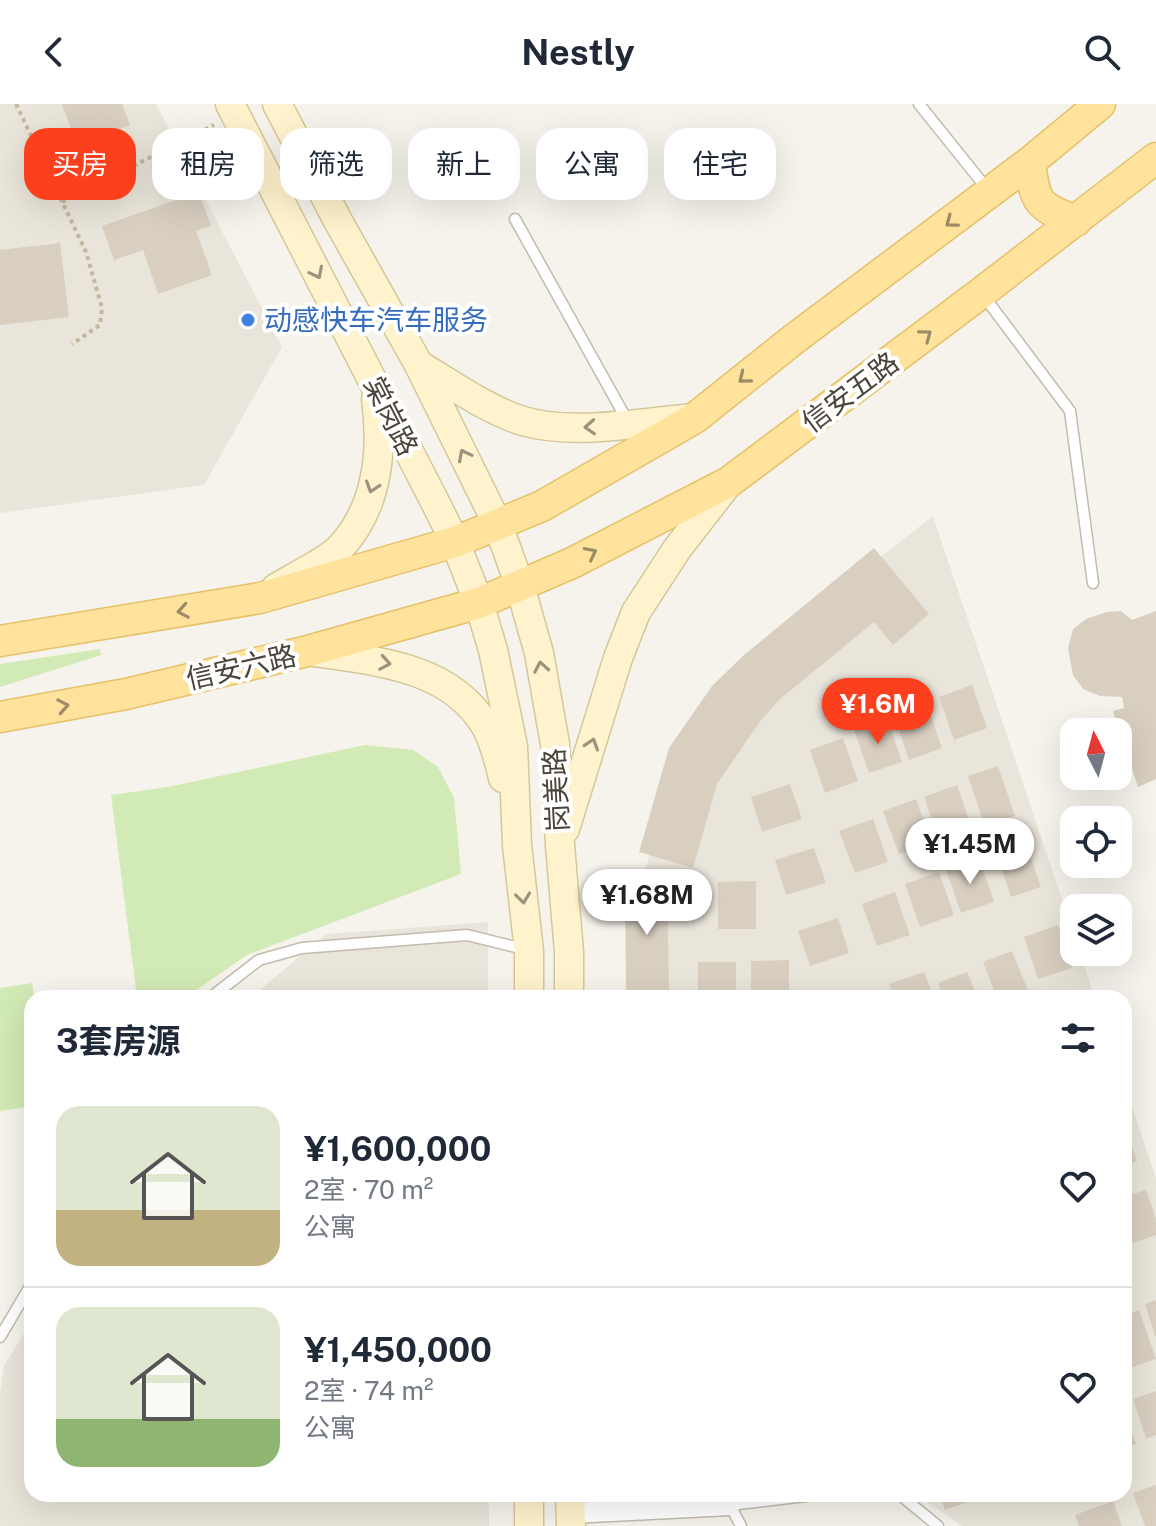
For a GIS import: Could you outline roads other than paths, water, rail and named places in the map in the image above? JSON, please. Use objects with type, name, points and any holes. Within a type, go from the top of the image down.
[{"type":"main road","name":"棠岗路","points":[[277,104],[419,365],[498,525],[520,586]]},
{"type":"main road","name":"棠岗路","points":[[232,109],[455,542],[479,603]]},
{"type":"main road","points":[[0,641],[260,598],[455,542],[563,495],[695,418],[794,339],[1030,162],[1081,110]]},
{"type":"main road","name":"信安五路","points":[[520,586],[572,563],[729,482],[1156,158]]},
{"type":"main road","points":[[1030,162],[1034,194],[1049,211],[1076,221]]},
{"type":"main road","points":[[301,242],[338,221]]},
{"type":"main road","points":[[419,365],[499,411],[553,428],[695,418]]},
{"type":"main road","points":[[260,598],[337,551],[354,530],[376,477],[380,452],[373,382]]},
{"type":"main road","points":[[560,845],[632,619],[677,549],[729,482]]},
{"type":"main road","name":"信安六路","points":[[0,717],[126,694],[308,651],[479,603],[520,586]]},
{"type":"main road","name":"岗美路","points":[[520,586],[535,633],[555,744],[569,990]]},
{"type":"main road","name":"岗美路","points":[[479,603],[493,650],[513,746],[517,845],[529,951],[529,990]]},
{"type":"main road","points":[[308,651],[395,665],[437,681],[471,706],[486,727],[499,760],[517,845]]},
{"type":"main road","points":[[513,746],[555,744]]},
{"type":"main road","points":[[529,1502],[529,1526]]},
{"type":"street","points":[[571,1511],[730,1505]]},
{"type":"lane","points":[[919,104],[990,192]]},
{"type":"lane","points":[[515,219],[629,424]]},
{"type":"lane","points":[[981,293],[1070,411],[1093,583]]},
{"type":"lane","points":[[220,990],[259,960],[302,948],[467,935],[529,951]]},
{"type":"lane","points":[[0,1337],[24,1296]]},
{"type":"lane","points":[[741,1526],[730,1505],[755,1502]]},
{"type":"lane","points":[[909,1502],[938,1526]]},
{"type":"place","name":"动感快车汽车服务","points":[[248,320]]}]
